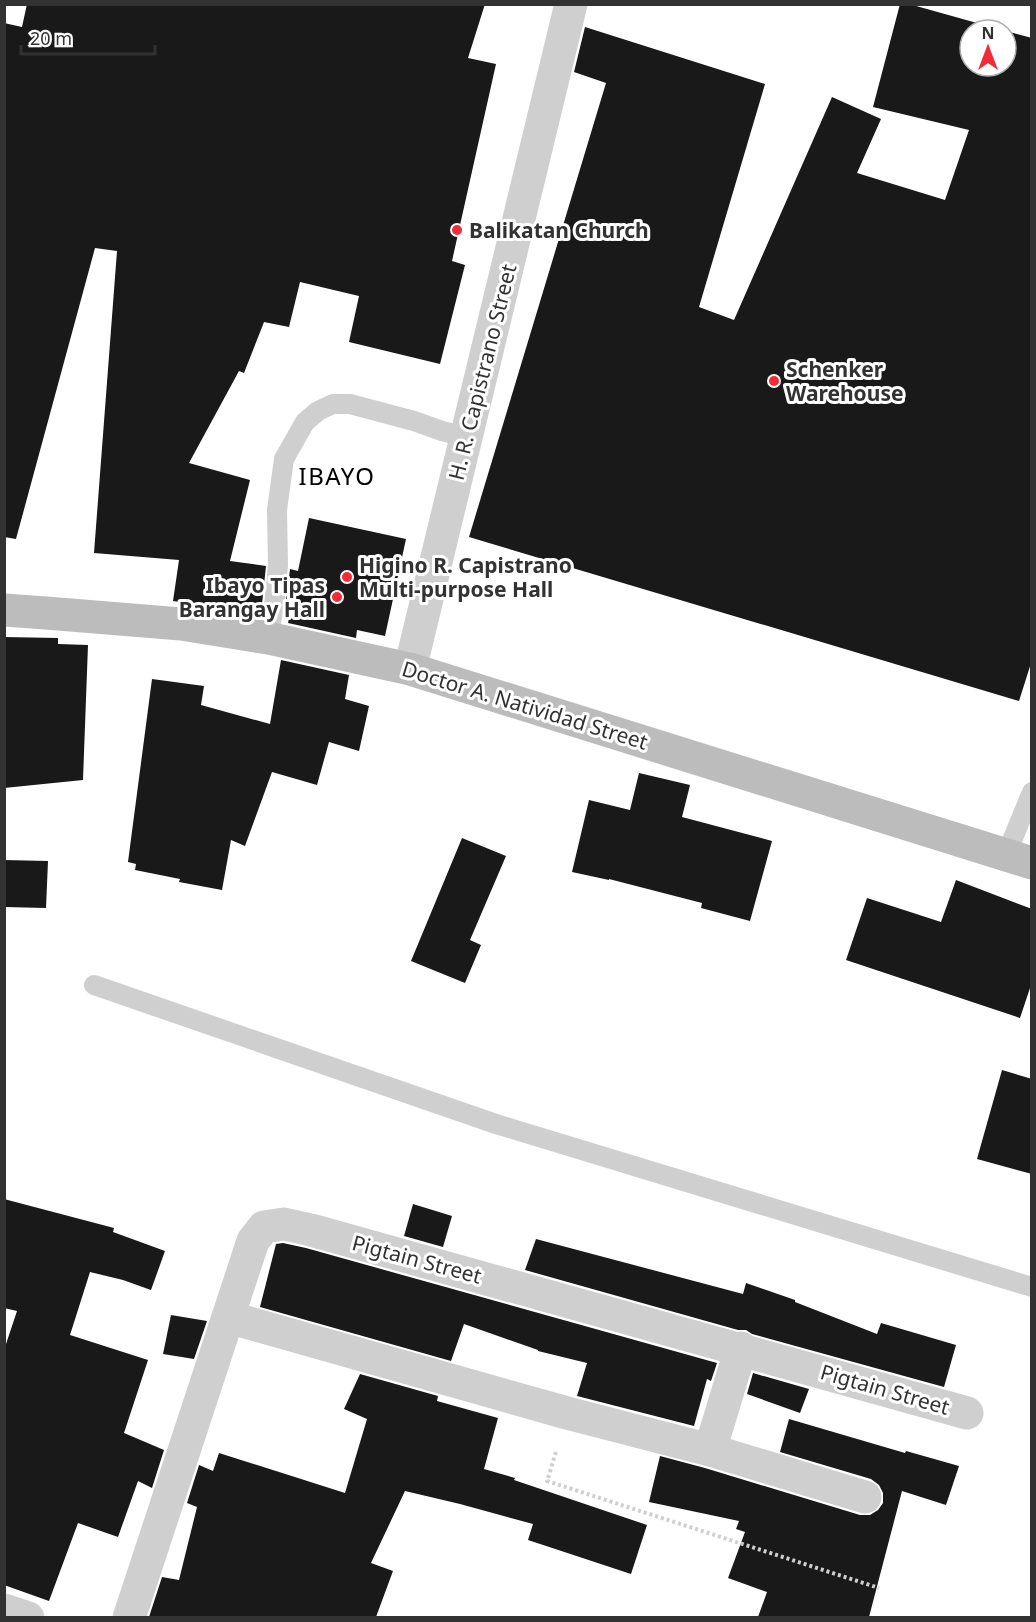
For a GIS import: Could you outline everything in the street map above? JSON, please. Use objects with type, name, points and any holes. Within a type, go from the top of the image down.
[{"type":"main road","name":"Doctor A. Natividad Street","points":[[4,610],[181,624],[268,638],[410,669],[1019,859]]},
{"type":"street","name":"H. R. Capistrano Street","points":[[410,669],[571,4]]},
{"type":"street","name":"Pigtain Street","points":[[129,1617],[253,1241],[264,1227],[284,1224],[312,1230],[967,1413]]},
{"type":"street","points":[[228,1317],[567,1413],[710,1450],[865,1497]]},
{"type":"street","points":[[710,1450],[741,1348]]},
{"type":"street","points":[[4,1610],[28,1617]]},
{"type":"lane","points":[[268,638],[278,565],[277,510],[284,459],[305,422],[318,411],[333,404],[350,404],[466,437]]},
{"type":"lane","points":[[1019,859],[1032,792]]},
{"type":"lane","points":[[94,985],[496,1124],[1032,1287]]},
{"type":"path","points":[[567,1413],[547,1480],[879,1588]]},
{"type":"building","points":[[27,4],[485,4],[468,58],[496,64],[452,261],[465,265],[440,364],[349,342],[359,296],[300,282],[289,327],[264,322],[244,373],[239,371],[189,463],[250,480],[230,561],[266,566],[261,614],[173,601],[179,560],[94,553],[117,251],[95,248],[16,539],[4,537],[4,23],[22,27]]},
{"type":"building","name":"Schenker Warehouse","points":[[900,4],[909,4],[959,18],[958,78],[1018,78],[1018,34],[1032,38],[1032,660],[1019,701],[469,537],[606,83],[574,72],[585,27],[765,84],[699,307],[734,320],[832,97],[881,119],[857,173],[945,200],[969,130],[873,107]]},
{"type":"building","name":"Higino R. Capistrano Multi-purpose Hall","points":[[309,518],[406,539],[385,636],[357,630],[356,638],[288,623],[289,618],[284,617],[290,569],[298,571]]},
{"type":"building","points":[[4,637],[58,638],[58,644],[88,645],[83,780],[4,788]]},
{"type":"building","points":[[281,660],[349,675],[345,699],[369,706],[359,751],[329,742],[317,785],[272,772],[245,846],[231,840],[222,890],[179,882],[180,879],[135,870],[136,864],[128,862],[152,679],[204,686],[201,705],[270,724]]},
{"type":"building","points":[[639,773],[690,785],[682,817],[772,841],[750,921],[701,908],[702,903],[572,872],[589,800],[630,810]]},
{"type":"building","points":[[462,838],[506,856],[470,940],[481,945],[465,983],[411,961]]},
{"type":"building","points":[[4,860],[48,861],[46,908],[4,907]]},
{"type":"building","points":[[956,880],[1032,909],[1032,982],[1020,1018],[846,960],[867,898],[941,922]]},
{"type":"building","points":[[1002,1070],[1032,1079],[1032,1174],[977,1159]]},
{"type":"building","points":[[4,1199],[114,1228],[113,1232],[165,1251],[151,1290],[90,1272],[70,1335],[148,1360],[124,1433],[164,1450],[152,1488],[138,1481],[118,1537],[78,1523],[49,1601],[4,1585],[4,1350],[17,1311],[4,1308]]},
{"type":"building","points":[[413,1204],[452,1216],[443,1247],[404,1236]]},
{"type":"building","points":[[536,1239],[743,1294],[746,1283],[795,1300],[795,1302],[877,1334],[881,1323],[956,1345],[944,1387],[525,1270]]},
{"type":"building","points":[[283,1243],[717,1363],[711,1381],[707,1379],[694,1426],[577,1396],[587,1363],[538,1351],[464,1324],[451,1361],[260,1307],[276,1244]]},
{"type":"building","points":[[171,1315],[207,1321],[194,1359],[163,1354]]},
{"type":"building","points":[[753,1373],[809,1389],[800,1413],[747,1394]]},
{"type":"building","points":[[360,1374],[438,1396],[437,1401],[498,1418],[484,1469],[647,1525],[631,1574],[528,1540],[533,1524],[405,1491],[371,1563],[393,1571],[376,1617],[149,1617],[162,1577],[179,1580],[197,1507],[187,1503],[199,1465],[213,1471],[219,1453],[345,1493],[367,1419],[344,1409]]},
{"type":"building","points":[[789,1419],[905,1453],[906,1451],[959,1466],[946,1505],[902,1491],[869,1617],[758,1617],[767,1592],[728,1578],[745,1532],[736,1529],[739,1521],[649,1502],[660,1456],[860,1515],[870,1515],[878,1510],[883,1503],[883,1493],[879,1485],[871,1479],[780,1452]]},
{"type":"place","name":"Balikatan Church","points":[[457,230]]},
{"type":"place","name":"Schenker Warehouse","points":[[774,381]]},
{"type":"place","name":"Higino R. Capistrano Multi-purpose Hall","points":[[347,577]]},
{"type":"place","name":"Ibayo Tipas Barangay Hall","points":[[337,597]]},
{"type":"district","name":"IBAYO","points":[[337,475]]}]
